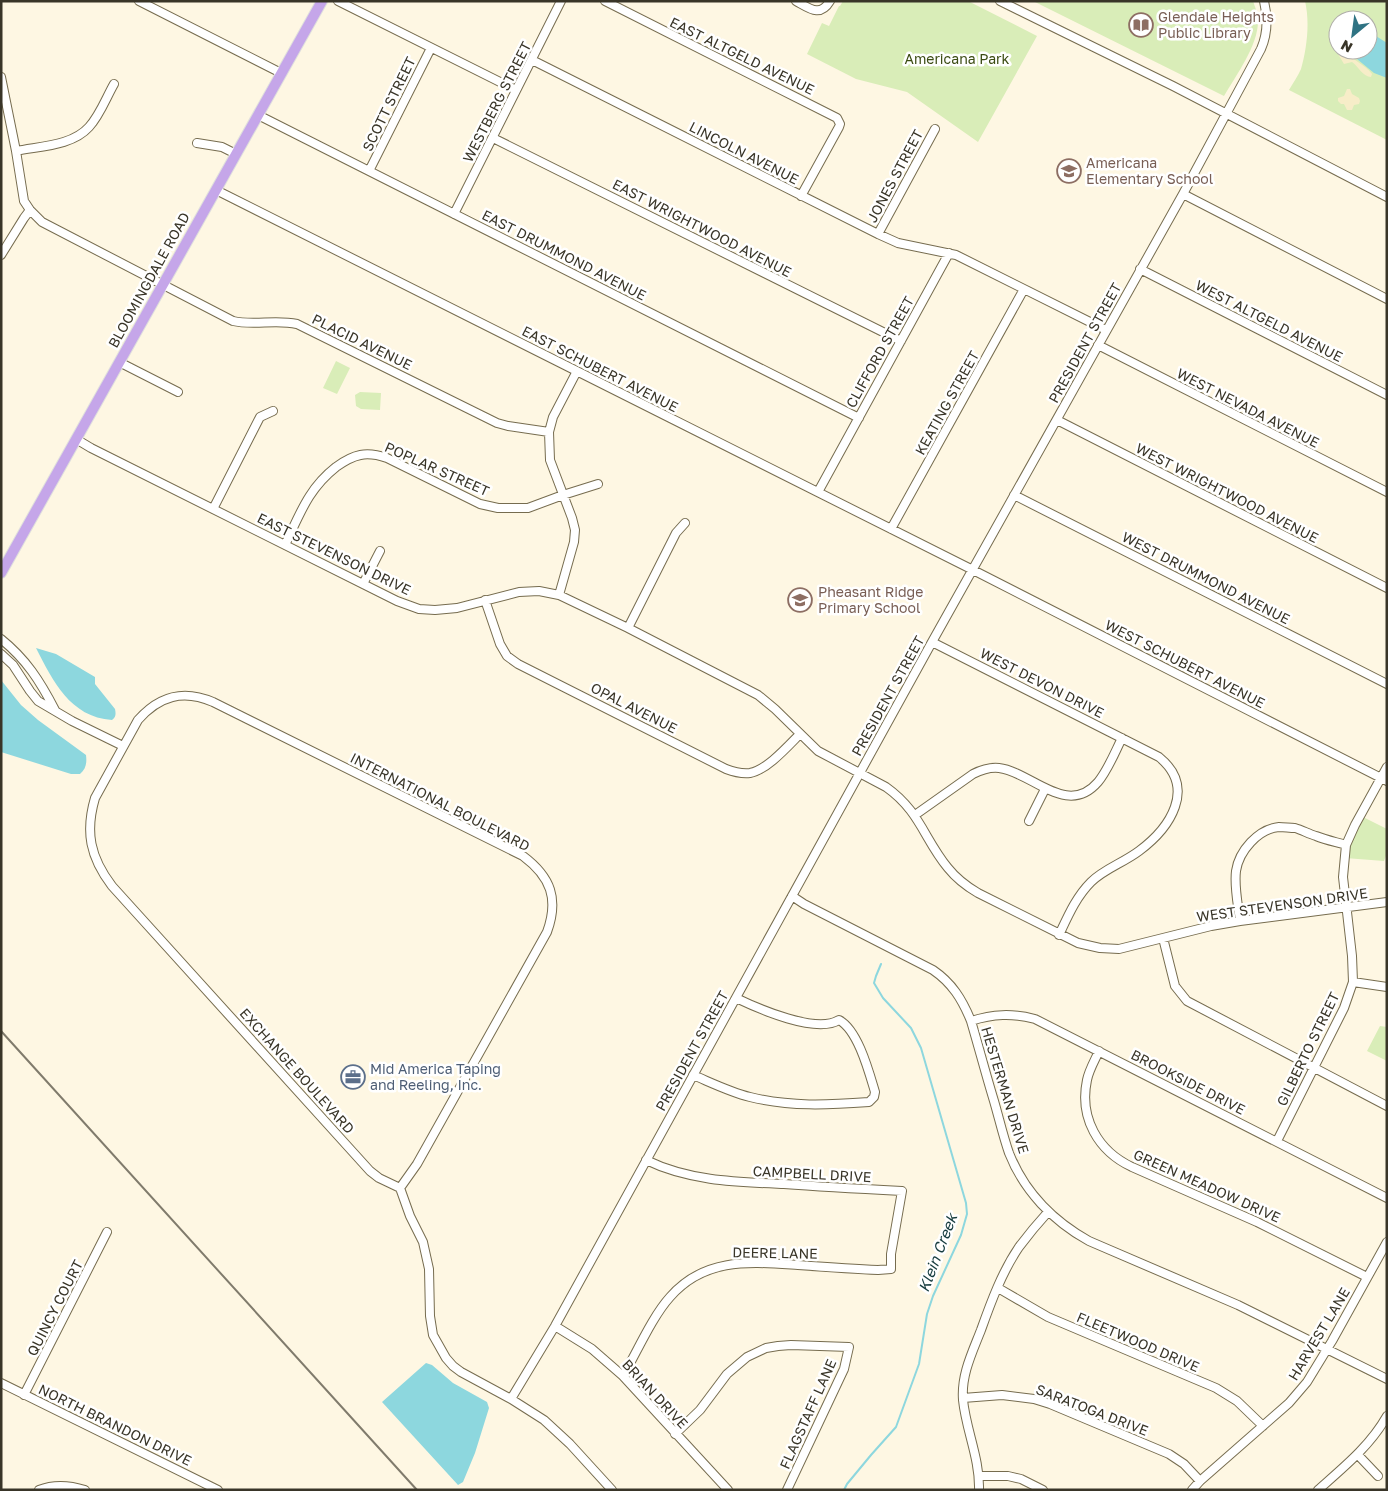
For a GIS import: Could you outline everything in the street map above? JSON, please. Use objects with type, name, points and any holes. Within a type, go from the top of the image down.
[{"type":"main road","name":"BLOOMINGDALE ROAD","points":[[1,573],[322,1]]},
{"type":"street","points":[[139,1],[281,73]]},
{"type":"street","points":[[338,1],[516,90]]},
{"type":"street","name":"WESTBERG STREET","points":[[454,214],[561,1]]},
{"type":"street","name":"EAST ALTGELD AVENUE","points":[[605,1],[835,116],[839,121],[838,127],[801,196]]},
{"type":"street","points":[[796,1],[812,10],[822,10],[826,8],[830,1]]},
{"type":"street","points":[[1000,1],[1165,82],[1387,197]]},
{"type":"street","name":"PRESIDENT STREET","points":[[512,1398],[555,1326],[859,773],[1183,194],[1264,42],[1267,25],[1264,1]]},
{"type":"street","name":"SCOTT STREET","points":[[369,171],[430,48]]},
{"type":"street","name":"LINCOLN AVENUE","points":[[532,60],[878,234],[898,243],[949,253]]},
{"type":"street","points":[[1,78],[3,98],[16,151],[24,201],[30,210],[1,255]]},
{"type":"street","points":[[16,151],[70,140],[81,134],[95,119],[114,84]]},
{"type":"street","name":"EAST DRUMMOND AVENUE","points":[[258,115],[859,418]]},
{"type":"street","name":"JONES STREET","points":[[878,234],[935,129]]},
{"type":"street","name":"EAST WRIGHTWOOD AVENUE","points":[[493,138],[901,341]]},
{"type":"street","points":[[197,143],[222,146],[236,154]]},
{"type":"street","name":"EAST SCHUBERT AVENUE","points":[[216,190],[973,570]]},
{"type":"street","points":[[1183,194],[1387,299]]},
{"type":"street","name":"PLACID AVENUE","points":[[30,210],[42,222],[233,320],[242,323],[274,321],[297,324],[497,423],[548,432]]},
{"type":"street","points":[[949,253],[1106,330]]},
{"type":"street","name":"CLIFFORD STREET","points":[[818,492],[949,253]]},
{"type":"street","name":"WEST ALTGELD AVENUE","points":[[1140,269],[1387,395]]},
{"type":"street","name":"KEATING STREET","points":[[891,529],[1024,289]]},
{"type":"street","name":"WEST NEVADA AVENUE","points":[[1098,345],[1387,492]]},
{"type":"street","points":[[119,362],[178,392]]},
{"type":"street","points":[[559,595],[574,542],[575,530],[550,460],[548,432],[553,417],[577,371]]},
{"type":"street","points":[[213,509],[260,417],[273,411]]},
{"type":"street","name":"WEST WRIGHTWOOD AVENUE","points":[[1056,420],[1387,588]]},
{"type":"street","name":"EAST STEVENSON DRIVE","points":[[76,439],[363,584],[398,601],[420,609],[446,610],[519,592],[539,591],[559,595],[758,695],[818,750],[859,773]]},
{"type":"street","name":"POPLAR STREET","points":[[285,544],[313,489],[334,469],[349,458],[358,455],[374,455],[387,458],[480,504],[498,508],[528,508],[598,484]]},
{"type":"street","name":"WEST DRUMMOND AVENUE","points":[[1014,495],[1387,684]]},
{"type":"street","points":[[628,628],[676,533],[685,522]]},
{"type":"street","points":[[363,584],[380,551]]},
{"type":"street","name":"WEST SCHUBERT AVENUE","points":[[973,570],[1384,779]]},
{"type":"street","name":"OPAL AVENUE","points":[[485,600],[500,644],[507,656],[518,664],[726,769],[738,773],[750,773],[762,768],[800,734]]},
{"type":"street","points":[[1,639],[27,664],[40,682],[55,710]]},
{"type":"street","name":"WEST DEVON DRIVE","points":[[932,642],[1159,757],[1173,770],[1179,792],[1175,808],[1163,828],[1133,856],[1098,876],[1090,883],[1077,900],[1059,935]]},
{"type":"street","points":[[1,654],[13,665],[38,701],[72,721],[123,746]]},
{"type":"street","name":"INTERNATIONAL BOULEVARD","points":[[123,746],[138,720],[156,703],[173,697],[191,695],[204,698],[523,856],[536,866],[544,877],[552,894],[552,911],[547,932],[418,1164],[400,1188]]},
{"type":"street","points":[[915,815],[973,774],[994,768],[1007,770],[1053,793],[1068,796],[1080,794],[1093,787],[1103,774],[1122,738]]},
{"type":"street","name":"EXCHANGE BOULEVARD","points":[[123,746],[95,798],[91,812],[92,850],[104,876],[370,1170],[379,1178],[400,1188]]},
{"type":"street","name":"GILBERTO STREET","points":[[1276,1141],[1344,1008],[1353,982],[1343,877],[1346,845],[1384,779],[1387,767]]},
{"type":"street","name":"WEST STEVENSON DRIVE","points":[[859,773],[896,794],[915,815],[947,867],[963,883],[978,893],[1059,935],[1087,946],[1119,948],[1240,920],[1387,902]]},
{"type":"street","points":[[1029,820],[1045,789]]},
{"type":"street","points":[[1240,920],[1236,873],[1243,852],[1261,834],[1278,827],[1296,829],[1346,845]]},
{"type":"street","name":"HESTERMAN DRIVE","points":[[792,896],[804,904],[933,970],[957,992],[971,1021],[1009,1153],[1030,1191],[1048,1212],[1069,1229],[1090,1241],[1238,1305],[1387,1379]]},
{"type":"street","points":[[1163,938],[1176,986],[1187,1002],[1387,1106]]},
{"type":"street","points":[[1353,982],[1387,987]]},
{"type":"street","points":[[693,1075],[726,1090],[749,1097],[790,1104],[826,1105],[869,1102],[874,1097],[875,1092],[862,1051],[843,1022],[839,1020],[828,1025],[788,1018],[766,1012],[736,998]]},
{"type":"street","name":"BROOKSIDE DRIVE","points":[[971,1021],[1001,1014],[1025,1016],[1040,1021],[1387,1198]]},
{"type":"street","name":"GREEN MEADOW DRIVE","points":[[1099,1051],[1087,1081],[1085,1095],[1086,1110],[1092,1130],[1113,1156],[1132,1167],[1257,1222],[1367,1277]]},
{"type":"street","name":"CAMPBELL DRIVE","points":[[646,1160],[684,1175],[716,1180],[902,1191],[891,1254],[891,1269]]},
{"type":"street","points":[[400,1188],[410,1216],[423,1242],[428,1269],[430,1316],[433,1335],[446,1358],[457,1369],[512,1398],[544,1420],[565,1438],[612,1490]]},
{"type":"street","points":[[979,1490],[979,1476],[963,1398],[967,1367],[998,1288],[1019,1248],[1048,1212]]},
{"type":"street","name":"QUINCY COURT","points":[[24,1395],[107,1232]]},
{"type":"street","name":"HARVEST LANE","points":[[1192,1490],[1299,1392],[1312,1375],[1387,1242]]},
{"type":"street","name":"DEERE LANE","points":[[623,1376],[658,1314],[670,1297],[685,1283],[719,1266],[748,1262],[878,1270],[891,1269]]},
{"type":"street","name":"FLEETWOOD DRIVE","points":[[998,1288],[1048,1317],[1216,1388],[1237,1401],[1263,1426]]},
{"type":"street","name":"BRIAN DRIVE","points":[[555,1326],[592,1349],[623,1376],[728,1490]]},
{"type":"street","name":"FLAGSTAFF LANE","points":[[675,1434],[700,1410],[727,1374],[747,1357],[766,1348],[785,1345],[849,1347],[844,1369],[787,1490]]},
{"type":"street","name":"NORTH BRANDON DRIVE","points":[[1,1383],[218,1490]]},
{"type":"street","name":"SARATOGA DRIVE","points":[[963,1398],[1021,1396],[1050,1404],[1169,1454],[1184,1464],[1200,1481]]},
{"type":"street","points":[[1318,1490],[1358,1455],[1387,1416]]},
{"type":"street","points":[[1358,1455],[1378,1476]]},
{"type":"street","points":[[979,1476],[1008,1476],[1021,1479],[1043,1490]]},
{"type":"street","points":[[39,1490],[65,1485],[85,1490]]},
{"type":"green space","name":"Americana Park","points":[[843,1],[968,1],[1037,36],[978,142],[907,92],[856,79],[807,54],[822,23],[829,26]]},
{"type":"green space","points":[[1033,1],[1253,1],[1258,18],[1257,31],[1246,60],[1224,96]]},
{"type":"green space","points":[[1305,1],[1387,1],[1387,140],[1289,90],[1300,72],[1303,61],[1307,35]]},
{"type":"green space","points":[[336,361],[350,368],[337,394],[323,388]]},
{"type":"green space","points":[[360,392],[381,393],[380,410],[361,409],[356,406],[355,395]]},
{"type":"green space","points":[[1361,816],[1387,829],[1387,853],[1384,861],[1345,858]]},
{"type":"green space","points":[[1380,1026],[1387,1027],[1387,1061],[1367,1051]]},
{"type":"sand","points":[[1342,60],[1355,60],[1366,67],[1372,74],[1371,77],[1363,74],[1352,62],[1344,64]]},
{"type":"sand","points":[[1347,89],[1350,89],[1352,94],[1359,98],[1360,101],[1359,104],[1354,105],[1352,110],[1347,110],[1344,104],[1338,101],[1338,98],[1344,96]]},
{"type":"water","points":[[1378,37],[1387,43],[1387,78],[1374,73],[1358,60],[1378,60]]},
{"type":"water","points":[[36,648],[56,654],[95,677],[95,684],[115,709],[113,719],[97,717],[74,705],[56,684]]},
{"type":"water","points":[[1,680],[21,705],[38,720],[86,755],[86,766],[80,774],[71,774],[1,752]]},
{"type":"water","points":[[426,1363],[432,1365],[453,1383],[487,1402],[489,1408],[475,1453],[463,1482],[458,1485],[382,1402]]},
{"type":"waterway","name":"Klein Creek","points":[[844,1490],[847,1484],[896,1427],[919,1364],[927,1314],[933,1296],[961,1235],[967,1214],[966,1203],[921,1048],[911,1028],[883,998],[874,983],[881,964]]},
{"type":"railway","points":[[1,1031],[417,1490]]},
{"type":"place","name":"Glendale Heights Public Library","points":[[1141,25]]},
{"type":"place","name":"Americana Elementary School","points":[[1069,171]]},
{"type":"place","name":"Pheasant Ridge Primary School","points":[[800,600]]},
{"type":"place","name":"Mid America Taping and Reeling, Inc.","points":[[353,1077]]}]
